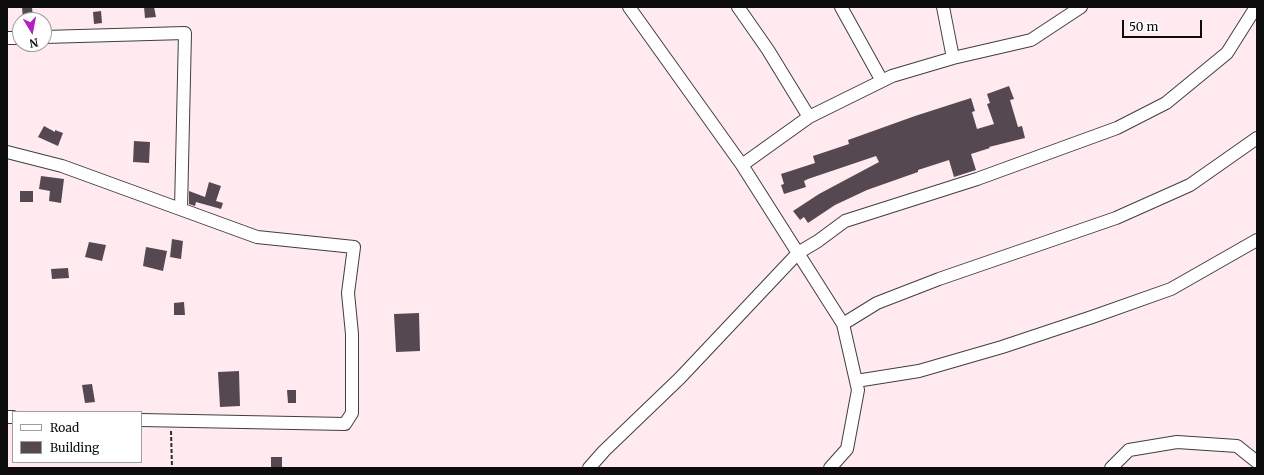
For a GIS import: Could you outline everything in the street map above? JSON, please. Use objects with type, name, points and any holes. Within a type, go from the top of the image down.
[{"type":"street","points":[[629,7],[742,165],[843,324],[858,390],[847,449],[830,468]]},
{"type":"street","points":[[738,7],[768,50],[809,117]]},
{"type":"street","points":[[840,7],[882,81]]},
{"type":"street","points":[[943,7],[953,58]]},
{"type":"street","points":[[742,165],[809,117],[892,76],[953,58],[1031,40],[1067,11],[1081,7]]},
{"type":"street","points":[[589,468],[604,451],[680,378],[798,253],[818,241],[845,221],[977,179],[1117,128],[1166,103],[1228,53],[1256,7]]},
{"type":"street","points":[[52,37],[185,33],[181,209]]},
{"type":"street","points":[[843,324],[877,303],[939,279],[1116,218],[1190,186],[1257,138]]},
{"type":"street","points":[[7,152],[62,166],[257,237],[354,248],[348,293],[352,334],[352,413],[345,424],[142,420]]},
{"type":"street","points":[[856,381],[920,371],[1002,347],[1092,317],[1171,288],[1257,240]]},
{"type":"street","points":[[1111,468],[1129,450],[1176,442],[1237,446],[1257,462]]},
{"type":"path","points":[[171,421],[172,468]]},
{"type":"building","points":[[22,7],[32,7],[32,12],[22,12]]},
{"type":"building","points":[[144,7],[154,7],[156,17],[145,18]]},
{"type":"building","points":[[101,11],[102,23],[94,24],[93,12]]},
{"type":"building","points":[[1009,86],[1014,99],[1010,100],[1018,127],[1022,126],[1025,138],[989,147],[990,148],[971,154],[976,170],[954,177],[949,160],[918,170],[918,172],[867,190],[835,205],[808,223],[804,217],[800,220],[793,211],[819,194],[879,162],[876,156],[808,179],[804,181],[806,187],[784,194],[781,185],[784,184],[781,174],[815,163],[813,156],[849,144],[848,140],[915,116],[971,98],[975,111],[972,112],[977,129],[994,124],[987,104],[990,103],[987,94]]},
{"type":"building","points":[[44,126],[55,132],[55,130],[63,133],[58,146],[38,137]]},
{"type":"building","points":[[134,141],[150,142],[149,163],[133,162]]},
{"type":"building","points":[[41,176],[64,179],[61,203],[49,201],[50,191],[39,189]]},
{"type":"building","points":[[209,182],[221,186],[216,201],[223,203],[221,209],[196,202],[195,206],[189,204],[189,191],[205,197]]},
{"type":"building","points":[[20,191],[33,191],[33,202],[20,202]]},
{"type":"building","points":[[172,239],[183,241],[181,259],[170,257]]},
{"type":"building","points":[[89,242],[106,245],[102,261],[85,257]]},
{"type":"building","points":[[146,247],[167,251],[163,271],[143,266]]},
{"type":"building","points":[[68,268],[69,278],[52,279],[51,269]]},
{"type":"building","points":[[184,302],[185,315],[174,315],[174,303]]},
{"type":"building","points":[[419,313],[420,351],[396,352],[394,314]]},
{"type":"building","points":[[239,371],[240,406],[220,407],[218,372]]},
{"type":"building","points":[[92,384],[95,402],[85,403],[82,385]]},
{"type":"building","points":[[287,390],[296,390],[296,403],[288,403]]},
{"type":"building","points":[[271,457],[282,457],[282,468],[271,468]]}]
